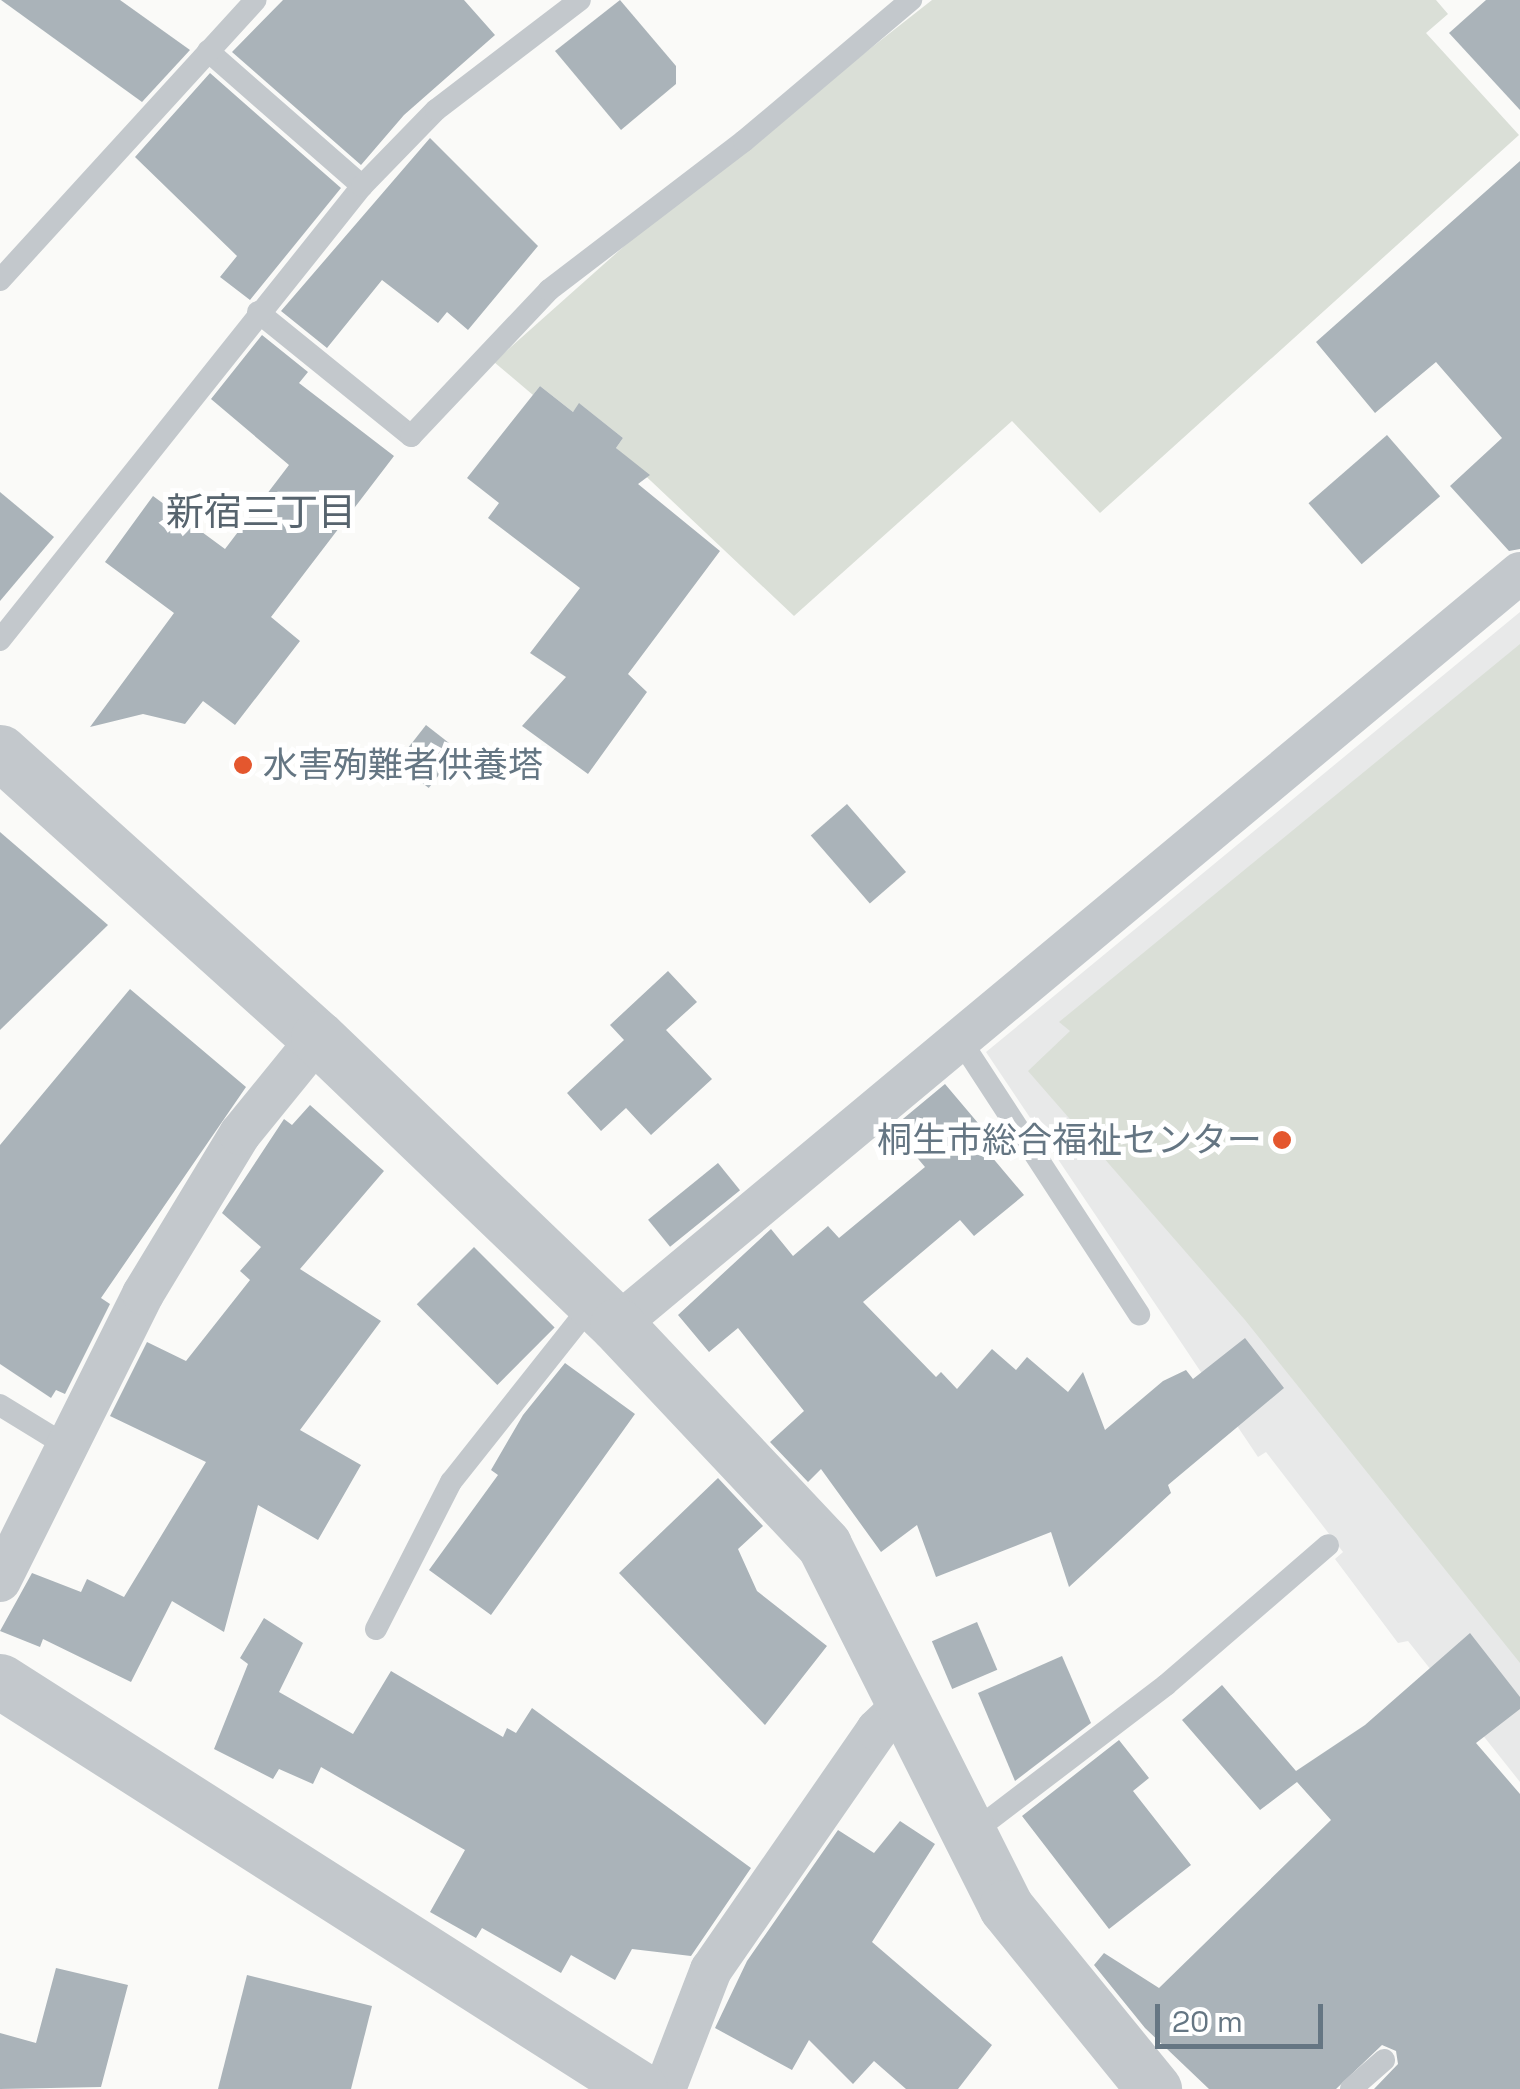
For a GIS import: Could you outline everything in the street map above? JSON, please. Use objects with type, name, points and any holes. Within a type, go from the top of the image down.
[{"type":"street","points":[[605,1314],[959,1038],[1520,572]]},
{"type":"street","points":[[0,752],[318,1038],[605,1314],[824,1544],[966,1838],[1052,1971],[1154,2089]]},
{"type":"street","points":[[0,1581],[184,1225],[275,1085],[318,1038]]},
{"type":"street","points":[[0,1682],[640,2089]]},
{"type":"street","points":[[665,2089],[711,1970],[876,1730],[904,1705]]},
{"type":"lane","points":[[0,280],[256,0]]},
{"type":"lane","points":[[0,640],[362,186],[436,110],[580,0]]},
{"type":"lane","points":[[258,312],[412,436],[549,290],[744,141],[911,0]]},
{"type":"lane","points":[[208,52],[362,186]]},
{"type":"lane","points":[[959,1038],[1138,1314]]},
{"type":"lane","points":[[376,1628],[451,1482],[605,1314]]},
{"type":"lane","points":[[0,1405],[70,1448]]},
{"type":"lane","points":[[966,1838],[1166,1685],[1328,1546]]},
{"type":"lane","points":[[1350,2089],[1384,2060]]},
{"type":"shaded area","points":[[932,0],[1436,0],[1448,14],[1426,33],[1519,135],[1100,513],[1012,421],[794,616],[616,448],[623,438],[580,404],[573,412],[540,386],[533,395],[494,362],[667,208]]},
{"type":"shaded area","name":"桐生市総合福祉センター","points":[[1520,612],[1520,1782],[1408,1641],[1398,1643],[1335,1559],[1343,1552],[1266,1452],[1258,1457],[986,1052]]},
{"type":"shaded area","name":"桐生市総合福祉センター","points":[[1520,644],[1520,1663],[1245,1320],[1028,1071],[1070,1031],[1059,1022]]},
{"type":"building","points":[[1,0],[120,0],[190,50],[142,102]]},
{"type":"building","points":[[283,0],[464,0],[495,35],[404,115],[361,165],[232,52]]},
{"type":"building","points":[[620,0],[676,66],[676,84],[621,130],[555,51]]},
{"type":"building","points":[[1486,0],[1520,0],[1520,110],[1449,33]]},
{"type":"building","points":[[210,73],[341,188],[250,300],[220,277],[237,256],[135,157]]},
{"type":"building","points":[[430,138],[538,246],[468,330],[447,312],[438,323],[382,280],[327,348],[281,311]]},
{"type":"building","points":[[1520,161],[1520,549],[1509,551],[1450,486],[1502,438],[1436,362],[1375,413],[1316,342]]},
{"type":"building","points":[[262,335],[308,372],[299,383],[394,456],[271,617],[300,641],[235,725],[203,701],[185,724],[143,714],[90,727],[174,613],[105,562],[153,496],[225,549],[289,465],[211,399]]},
{"type":"building","points":[[540,386],[573,412],[579,403],[623,438],[616,448],[650,475],[638,484],[720,551],[628,674],[647,692],[588,774],[522,726],[566,677],[530,653],[580,588],[488,518],[499,503],[467,478]]},
{"type":"building","points":[[1387,435],[1440,496],[1362,564],[1309,503]]},
{"type":"building","points":[[0,492],[54,537],[0,601]]},
{"type":"building","points":[[426,725],[458,750],[429,788],[396,763]]},
{"type":"building","points":[[847,804],[906,872],[870,903],[811,835]]},
{"type":"building","points":[[0,832],[108,925],[0,1030]]},
{"type":"building","points":[[668,971],[697,1002],[666,1030],[712,1079],[651,1135],[626,1108],[601,1131],[567,1093],[624,1040],[610,1025]]},
{"type":"building","points":[[130,989],[246,1087],[101,1298],[110,1304],[65,1394],[56,1390],[51,1398],[0,1364],[0,1145]]},
{"type":"building","points":[[945,1084],[978,1123],[970,1131],[1024,1195],[974,1236],[960,1220],[863,1302],[936,1377],[941,1372],[957,1389],[992,1349],[1016,1370],[1027,1357],[1068,1392],[1083,1372],[1105,1430],[1163,1381],[1186,1370],[1193,1379],[1245,1338],[1284,1388],[1168,1485],[1171,1493],[1069,1587],[1051,1532],[936,1577],[917,1525],[881,1552],[821,1469],[808,1482],[770,1442],[804,1411],[738,1328],[709,1352],[678,1315],[771,1229],[793,1256],[828,1226],[839,1238],[925,1167],[892,1128]]},
{"type":"building","points":[[310,1105],[384,1171],[300,1269],[381,1321],[300,1430],[361,1465],[318,1540],[258,1505],[224,1632],[172,1601],[131,1682],[43,1639],[40,1647],[0,1631],[32,1573],[81,1592],[87,1579],[124,1597],[206,1462],[110,1416],[147,1342],[186,1361],[250,1280],[240,1271],[261,1247],[222,1213],[284,1119],[292,1125]]},
{"type":"building","points":[[718,1163],[740,1190],[670,1247],[648,1220]]},
{"type":"building","points":[[474,1247],[555,1328],[497,1385],[417,1304]]},
{"type":"building","points":[[565,1363],[635,1414],[491,1615],[429,1570],[498,1475],[491,1470],[523,1415]]},
{"type":"building","points":[[718,1478],[763,1526],[738,1549],[757,1591],[827,1646],[765,1725],[619,1573]]},
{"type":"building","points":[[264,1618],[303,1643],[279,1692],[353,1734],[391,1671],[503,1737],[507,1728],[516,1733],[532,1708],[751,1868],[691,1956],[632,1949],[615,1980],[571,1955],[561,1973],[482,1928],[476,1938],[430,1912],[465,1850],[321,1767],[313,1784],[279,1769],[273,1779],[214,1749],[248,1664],[240,1658]]},
{"type":"building","points":[[977,1622],[997,1670],[952,1689],[932,1641]]},
{"type":"building","points":[[1470,1633],[1520,1697],[1520,1709],[1476,1743],[1520,1794],[1520,2089],[1374,2089],[1398,2064],[1396,2051],[1382,2045],[1336,2089],[1209,2089],[1145,2028],[1094,1965],[1104,1953],[1159,1988],[1331,1820],[1297,1782],[1260,1810],[1182,1720],[1222,1685],[1296,1771],[1365,1725]]},
{"type":"building","points":[[1062,1656],[1091,1723],[1015,1781],[978,1693]]},
{"type":"building","points":[[1119,1740],[1149,1778],[1133,1791],[1191,1865],[1109,1929],[1022,1816]]},
{"type":"building","points":[[900,1821],[935,1844],[872,1942],[992,2045],[958,2089],[906,2089],[874,2061],[853,2084],[809,2040],[792,2070],[715,2028],[747,1961],[838,1830],[874,1853]]},
{"type":"building","points":[[56,1968],[128,1985],[101,2087],[0,2089],[0,2033],[36,2043]]},
{"type":"building","points":[[247,1975],[372,2006],[351,2089],[218,2089]]},
{"type":"place","name":"水害殉難者供養塔","points":[[243,765]]},
{"type":"place","name":"桐生市総合福祉センター","points":[[1282,1140]]},
{"type":"district","name":"新宿三丁目","points":[[261,513]]}]
